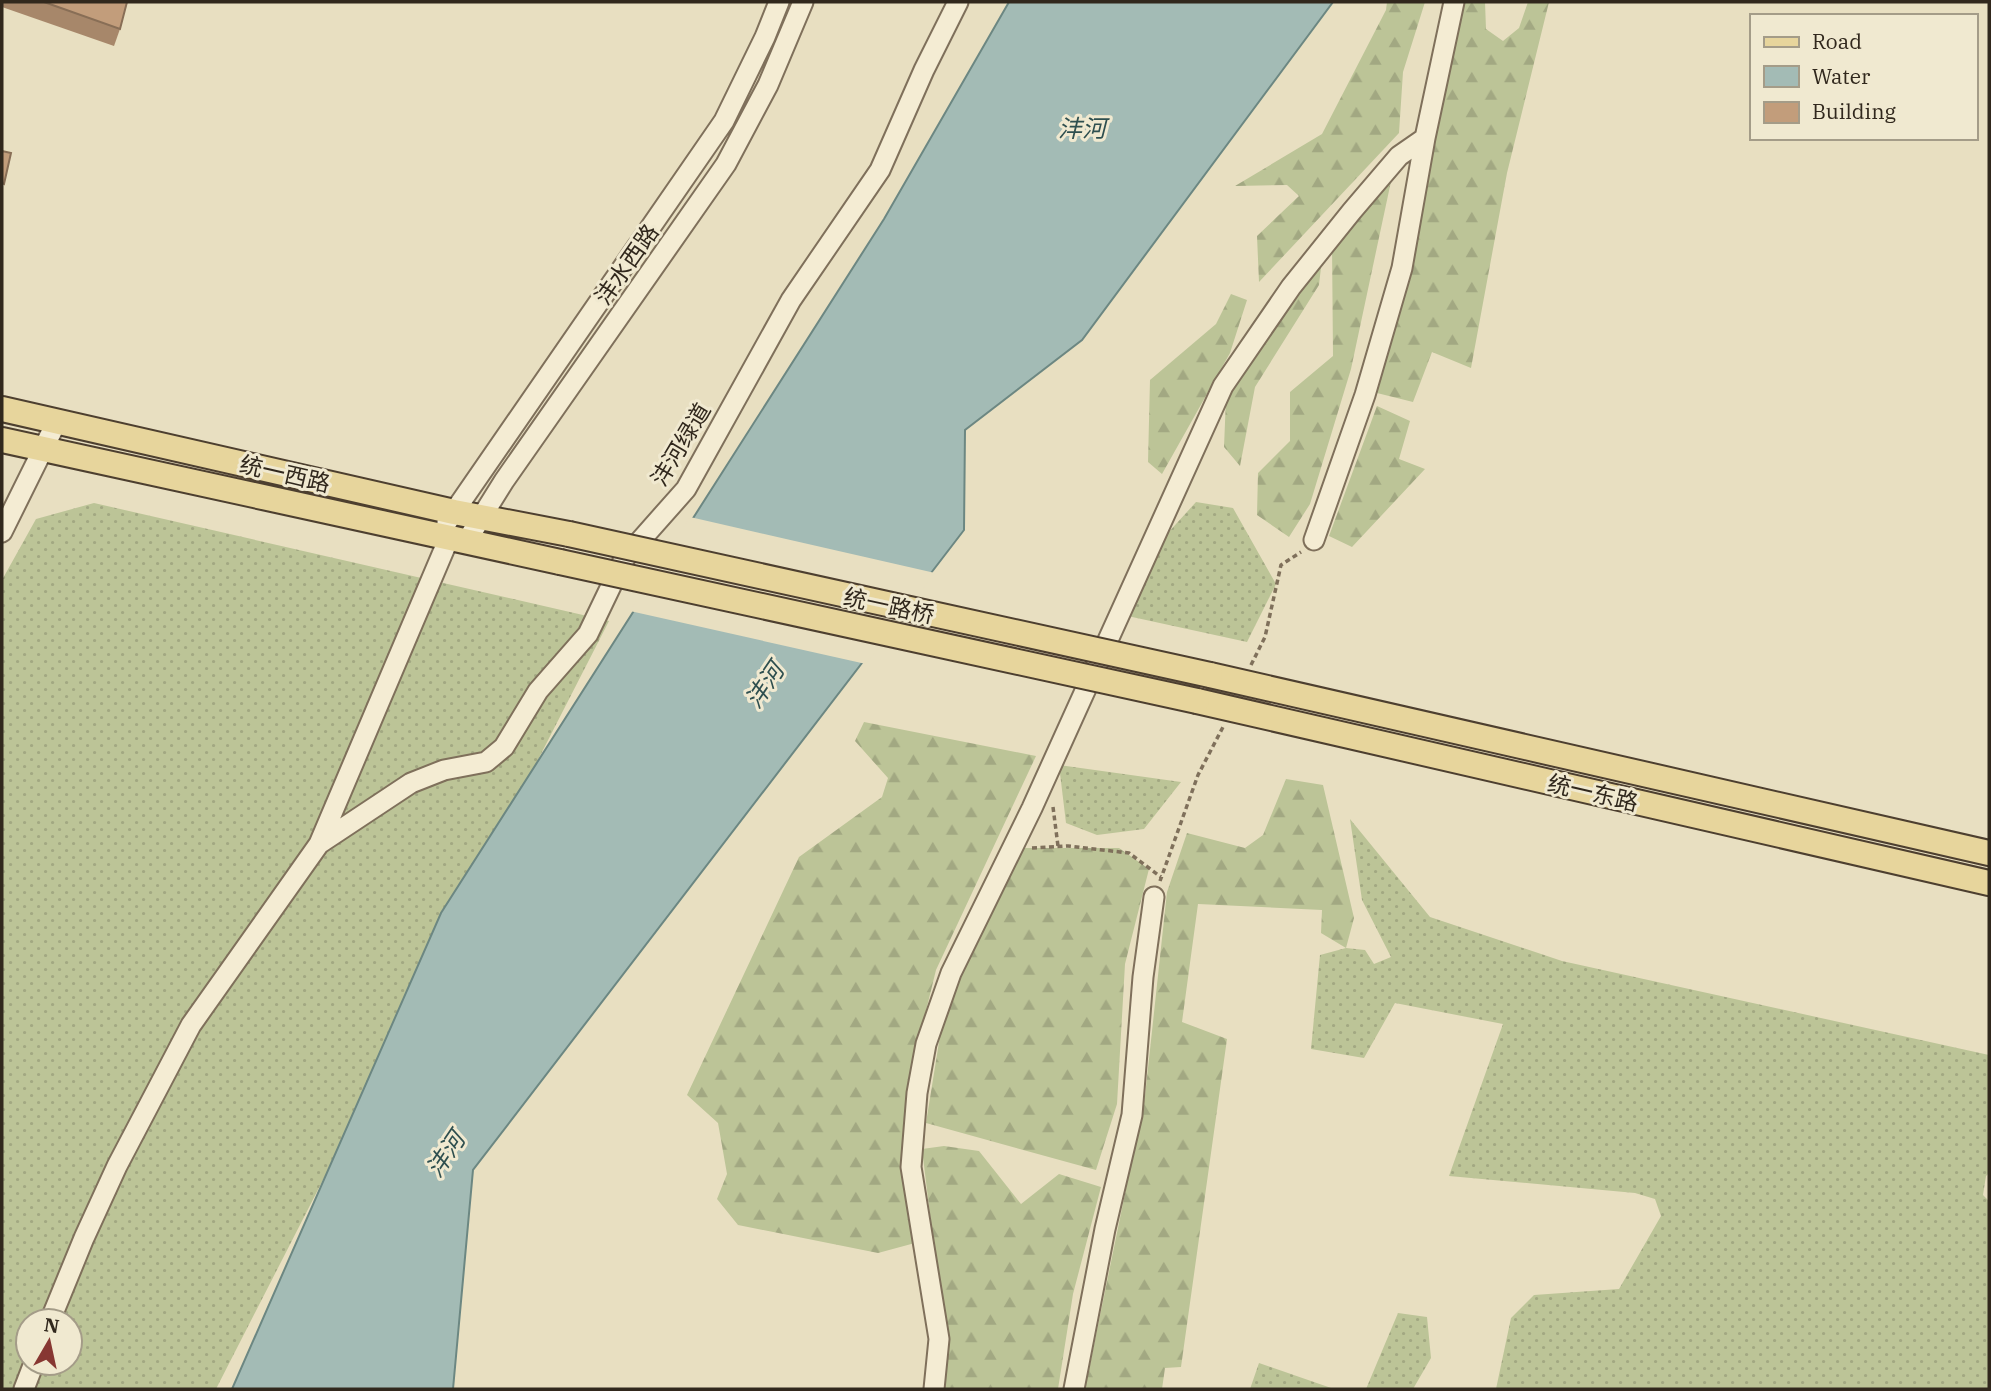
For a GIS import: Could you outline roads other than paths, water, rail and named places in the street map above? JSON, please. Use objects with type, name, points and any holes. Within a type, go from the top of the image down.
[{"type":"main road","name":"统一西路","points":[[5,416],[57,421],[454,512],[569,534]]},
{"type":"main road","name":"统一西路","points":[[2,440],[560,562]]},
{"type":"main road","name":"统一路桥","points":[[569,534],[1210,675]]},
{"type":"main road","name":"统一路桥","points":[[560,562],[1197,701]]},
{"type":"main road","name":"统一东路","points":[[1210,675],[1989,853]]},
{"type":"main road","name":"统一东路","points":[[1197,701],[1989,883]]},
{"type":"street","name":"沣水西路","points":[[451,538],[454,512],[724,121],[779,2]]},
{"type":"street","name":"沣水西路","points":[[451,538],[481,517],[726,164],[768,85],[803,2]]},
{"type":"street","name":"沣河绿道","points":[[319,844],[411,783],[444,770],[486,762],[504,747],[538,691],[588,634],[624,559],[686,489],[791,300],[880,170],[924,70],[958,2]]},
{"type":"street","points":[[1314,540],[1366,395],[1402,268],[1425,138],[1454,2]]},
{"type":"street","points":[[934,1389],[939,1339],[911,1167],[917,1093],[926,1044],[951,973],[1012,850],[1223,386],[1291,287],[1352,211],[1399,156],[1425,138]]},
{"type":"street","points":[[2,532],[57,421]]},
{"type":"street","points":[[56,1307],[117,1166],[191,1025],[319,844],[451,538]]},
{"type":"street","points":[[1074,1389],[1105,1229],[1132,1115],[1143,978],[1154,897]]},
{"type":"water","name":"沣河","points":[[1009,2],[1333,2],[1082,340],[965,430],[964,530],[473,1170],[453,1389],[232,1389],[441,913],[884,219]]}]
